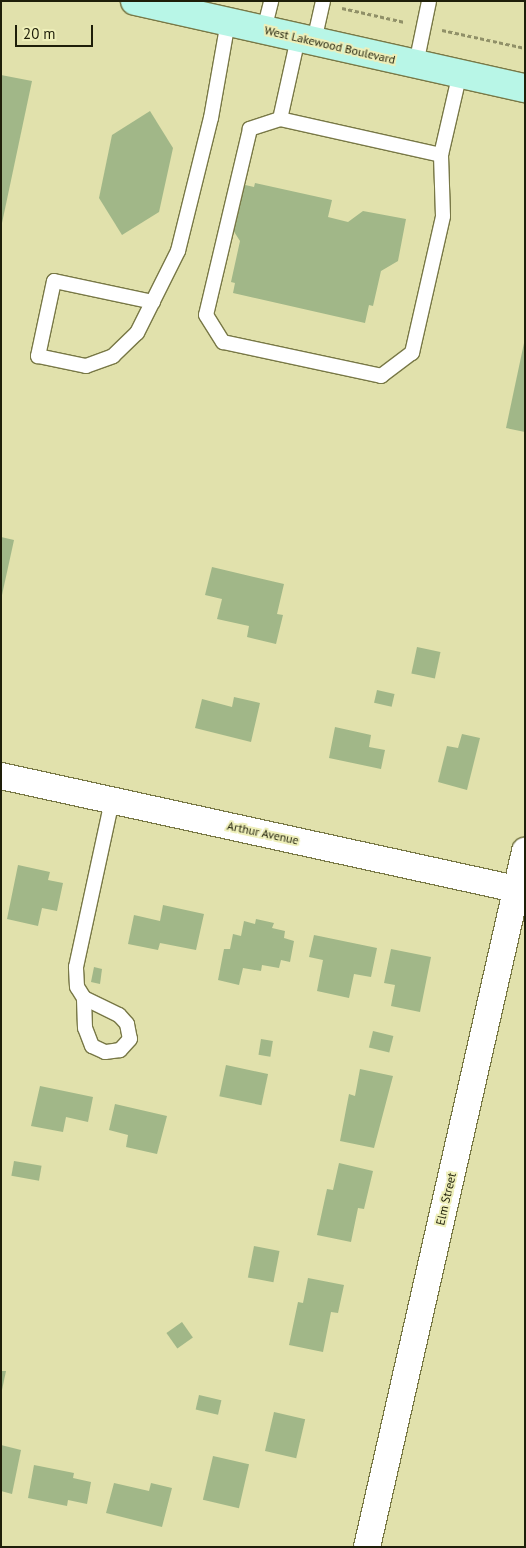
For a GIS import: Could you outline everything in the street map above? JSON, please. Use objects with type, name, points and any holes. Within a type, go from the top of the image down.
[{"type":"street","name":"West Lakewood Boulevard","points":[[134,1],[525,88]]},
{"type":"street","name":"Arthur Avenue","points":[[1,776],[520,890]]},
{"type":"street","name":"Elm Street","points":[[367,1547],[520,890],[525,852]]},
{"type":"lane","points":[[264,30],[271,1]]},
{"type":"lane","points":[[280,119],[306,40],[322,1]]},
{"type":"lane","points":[[416,64],[429,1]]},
{"type":"lane","points":[[153,302],[54,281],[38,356],[86,366],[113,356],[137,333],[153,302],[178,252],[211,118],[228,22]]},
{"type":"lane","points":[[441,155],[280,119],[250,129],[206,315],[223,342],[381,376],[412,354],[442,216],[441,155],[460,73]]},
{"type":"lane","points":[[84,998],[77,986],[76,967],[112,800]]},
{"type":"path","points":[[349,10],[395,20]]},
{"type":"path","points":[[451,31],[525,48]]},
{"type":"building","points":[[1,75],[32,81],[2,223],[1,223]]},
{"type":"building","points":[[150,111],[173,148],[159,212],[122,235],[99,198],[112,135]]},
{"type":"building","points":[[255,183],[332,200],[328,217],[348,222],[363,211],[406,219],[398,261],[381,271],[373,306],[369,305],[365,323],[233,293],[235,283],[231,282],[240,241],[231,227],[241,184],[254,187]]},
{"type":"building","points":[[525,343],[525,432],[506,428]]},
{"type":"building","points":[[1,537],[14,540],[2,595],[1,595]]},
{"type":"building","points":[[212,567],[284,584],[277,614],[283,615],[276,644],[247,637],[249,626],[217,619],[222,599],[205,595]]},
{"type":"building","points":[[417,647],[440,652],[435,678],[411,673]]},
{"type":"building","points":[[377,690],[395,694],[392,707],[374,703]]},
{"type":"building","points":[[234,697],[260,703],[251,742],[195,728],[202,699],[232,707]]},
{"type":"building","points":[[335,727],[371,735],[369,747],[385,750],[381,769],[329,758]]},
{"type":"building","points":[[462,734],[480,738],[467,790],[438,782],[447,746],[458,748]]},
{"type":"building","points":[[18,865],[50,872],[48,880],[63,883],[57,911],[42,908],[38,926],[7,919]]},
{"type":"building","points":[[163,905],[204,914],[196,950],[160,943],[158,950],[128,944],[134,915],[160,921]]},
{"type":"building","points":[[256,919],[274,923],[272,928],[285,931],[284,938],[294,941],[290,962],[281,960],[279,968],[262,965],[261,971],[243,968],[239,985],[218,980],[224,949],[230,949],[233,934],[241,936],[244,921],[255,924]]},
{"type":"building","points":[[314,935],[377,948],[371,977],[354,974],[349,998],[317,991],[323,960],[309,957]]},
{"type":"building","points":[[391,949],[431,957],[420,1012],[391,1006],[395,985],[384,983]]},
{"type":"building","points":[[94,967],[102,969],[100,984],[91,982]]},
{"type":"building","points":[[373,1031],[393,1036],[389,1053],[369,1047]]},
{"type":"building","points":[[261,1039],[273,1041],[270,1057],[258,1055]]},
{"type":"building","points":[[226,1065],[268,1074],[261,1105],[219,1096]]},
{"type":"building","points":[[360,1069],[393,1076],[374,1148],[340,1141],[349,1094],[355,1096]]},
{"type":"building","points":[[40,1086],[93,1097],[88,1122],[66,1117],[63,1132],[31,1126]]},
{"type":"building","points":[[115,1104],[167,1116],[157,1154],[126,1147],[128,1135],[109,1130]]},
{"type":"building","points":[[14,1161],[42,1166],[39,1181],[11,1176]]},
{"type":"building","points":[[339,1163],[373,1171],[364,1209],[358,1208],[351,1242],[317,1235],[327,1189],[333,1190]]},
{"type":"building","points":[[254,1246],[280,1251],[273,1282],[248,1277]]},
{"type":"building","points":[[308,1278],[344,1285],[338,1313],[331,1312],[323,1352],[289,1345],[298,1302],[303,1303]]},
{"type":"building","points":[[182,1322],[193,1338],[177,1348],[166,1333]]},
{"type":"building","points":[[1,1371],[6,1371],[2,1390],[1,1390]]},
{"type":"building","points":[[199,1395],[221,1400],[218,1415],[196,1410]]},
{"type":"building","points":[[274,1412],[305,1419],[296,1458],[265,1451]]},
{"type":"building","points":[[1,1445],[21,1450],[12,1494],[1,1491]]},
{"type":"building","points":[[213,1456],[249,1464],[239,1508],[203,1500]]},
{"type":"building","points":[[34,1465],[74,1473],[73,1478],[91,1482],[87,1504],[68,1500],[67,1506],[28,1498]]},
{"type":"building","points":[[114,1483],[149,1491],[151,1483],[172,1488],[162,1527],[106,1513]]}]
